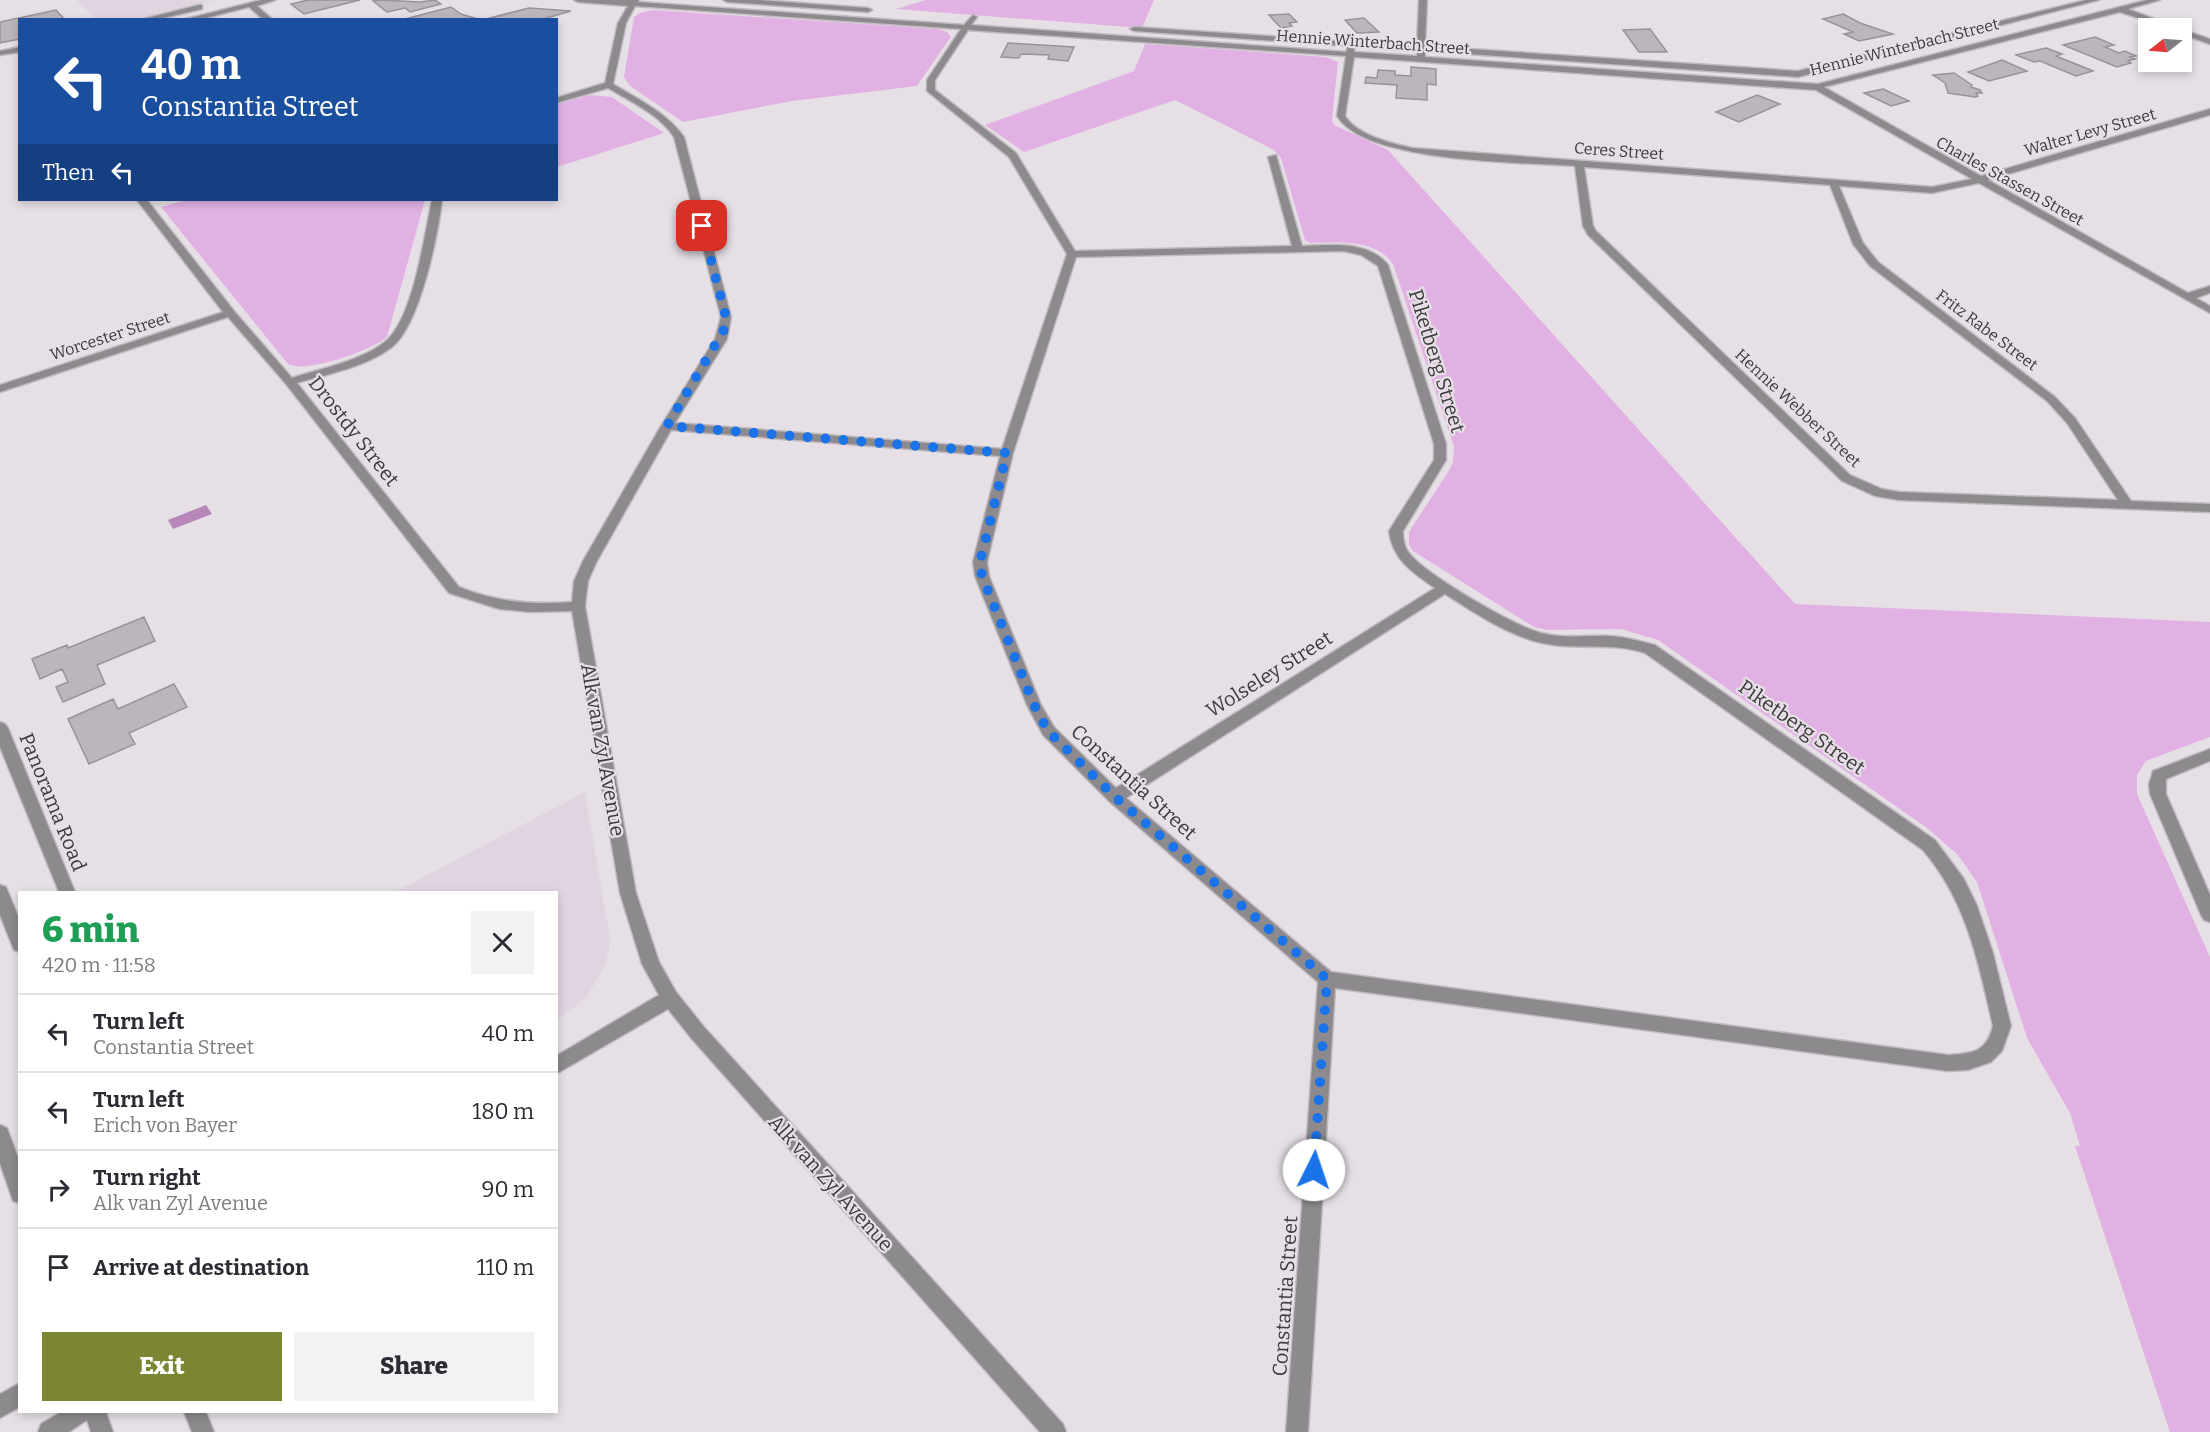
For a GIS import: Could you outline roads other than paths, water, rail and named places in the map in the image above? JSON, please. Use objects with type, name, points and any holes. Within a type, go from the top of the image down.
[{"type":"street","points":[[194,18],[271,0]]},
{"type":"street","name":"Hennie Winterbach Street","points":[[578,0],[971,20],[1351,56],[1816,87],[2156,0]]},
{"type":"street","points":[[727,0],[880,11]]},
{"type":"street","points":[[1421,60],[1423,0]]},
{"type":"street","points":[[2096,0],[2146,18]]},
{"type":"street","name":"Hennie Winterbach Street","points":[[1130,29],[1798,74],[2096,0]]},
{"type":"street","points":[[558,100],[609,85],[622,23],[633,2]]},
{"type":"street","points":[[251,4],[267,18]]},
{"type":"street","points":[[152,18],[206,5]]},
{"type":"street","points":[[971,20],[931,80],[932,91],[1013,155],[1072,254]]},
{"type":"street","points":[[2192,35],[2210,42]]},
{"type":"street","name":"Ceres Street","points":[[1351,44],[1341,116],[1343,122],[1387,144],[1412,151],[1932,190],[1978,180]]},
{"type":"street","points":[[0,53],[18,48]]},
{"type":"street","points":[[10,61],[18,59]]},
{"type":"street","name":"Charles Stassen Street","points":[[1798,74],[1816,87],[1978,180],[2210,310]]},
{"type":"street","name":"Alk van Zyl Avenue","points":[[609,85],[666,122],[679,137],[726,317],[725,328],[720,339],[590,561],[582,580],[578,606],[628,893],[651,964],[670,998],[698,1033],[1055,1432]]},
{"type":"street","name":"Walter Levy Street","points":[[1978,180],[2210,112]]},
{"type":"street","points":[[1273,158],[1299,249]]},
{"type":"street","name":"Hennie Webber Street","points":[[1579,163],[1588,226],[1592,233],[1846,478],[1871,490],[1899,496],[2210,508]]},
{"type":"street","name":"Fritz Rabe Street","points":[[1833,182],[1864,254],[2051,399],[2071,421],[2127,504]]},
{"type":"street","name":"Drostdy Street","points":[[143,201],[230,313],[290,382],[454,590],[468,597],[511,607],[546,609],[578,606]]},
{"type":"street","points":[[290,382],[364,356],[388,345],[401,333],[409,313],[437,201]]},
{"type":"street","name":"Piketberg Street","points":[[1072,254],[1353,249],[1372,256],[1383,265],[1430,411],[1441,453],[1440,460],[1396,531],[1400,550],[1411,562],[1446,587],[1527,635],[1557,641],[1616,640],[1633,642],[1650,649],[1929,844],[1943,860],[1966,898],[2002,1026],[1995,1047],[1982,1059],[1948,1063],[1327,979]]},
{"type":"street","name":"Constantia Street","points":[[1072,254],[1007,453],[982,552],[982,576],[1034,705],[1048,731],[1115,797],[1327,979],[1297,1432]]},
{"type":"street","points":[[2187,297],[2210,289]]},
{"type":"street","name":"Worcester Street","points":[[0,389],[230,313]]},
{"type":"street","points":[[667,426],[1007,453]]},
{"type":"street","name":"Wolseley Street","points":[[1115,797],[1446,587]]},
{"type":"street","name":"Panorama Road","points":[[0,728],[67,891]]},
{"type":"street","points":[[2210,754],[2159,775],[2157,784],[2162,803],[2210,915]]},
{"type":"street","points":[[0,892],[18,940]]},
{"type":"street","points":[[558,1065],[670,998]]},
{"type":"street","points":[[0,1134],[18,1188]]},
{"type":"street","points":[[0,1407],[18,1395]]},
{"type":"street","points":[[49,1432],[78,1413]]},
{"type":"street","points":[[95,1413],[102,1432]]},
{"type":"street","points":[[195,1413],[203,1432]]}]
